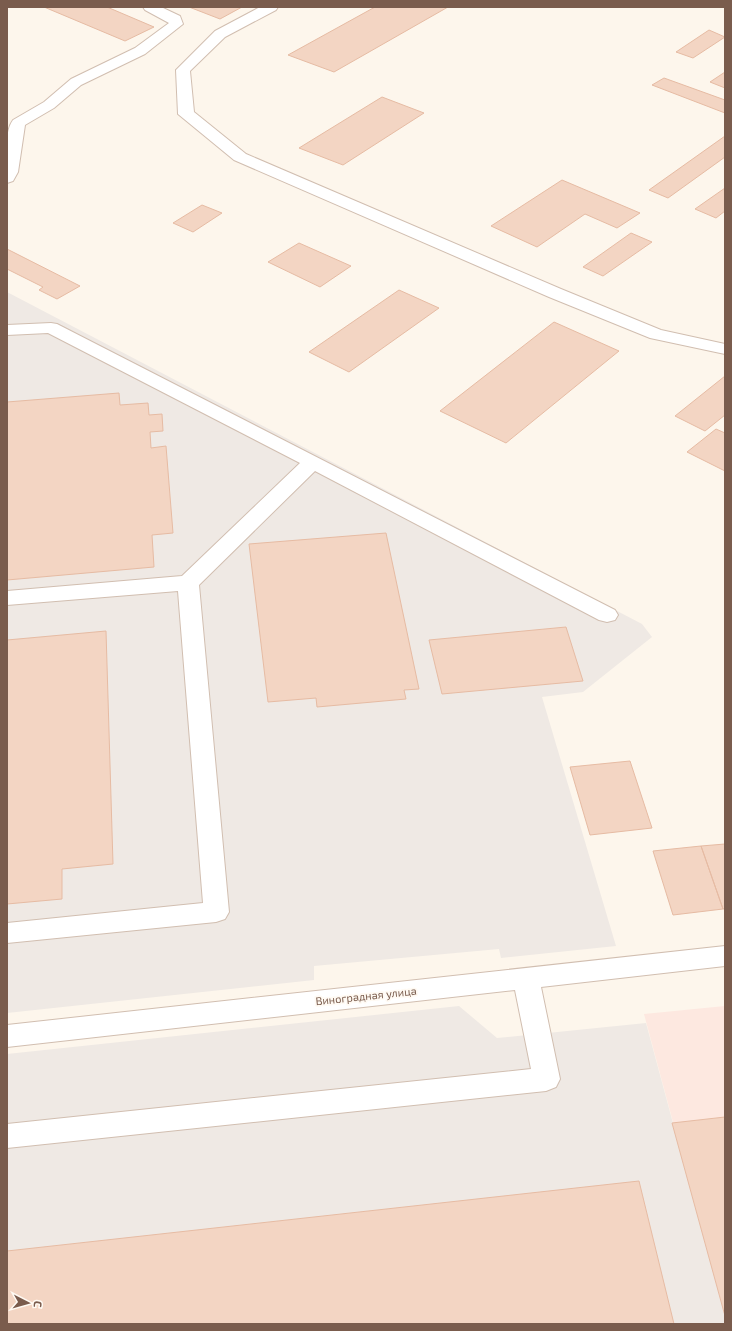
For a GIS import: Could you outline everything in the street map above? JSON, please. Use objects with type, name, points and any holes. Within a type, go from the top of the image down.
[{"type":"street","points":[[7,178],[10,172],[18,123],[49,105],[76,82],[140,51],[176,24],[175,19],[150,7]]},
{"type":"street","points":[[271,7],[220,34],[184,70],[186,114],[240,157],[569,299],[656,334],[725,349]]},
{"type":"street","points":[[7,330],[51,328],[313,462],[607,616]]},
{"type":"street","points":[[7,598],[188,583],[313,462]]},
{"type":"street","points":[[7,934],[216,912],[188,583]]},
{"type":"street","name":"Виноградная улица","points":[[7,1036],[725,956]]},
{"type":"street","points":[[7,1136],[546,1079],[526,979]]},
{"type":"shaded area","points":[[7,292],[642,624],[652,637],[583,692],[542,697],[616,946],[501,958],[499,949],[314,966],[314,980],[7,1013]]},
{"type":"shaded area","points":[[459,1006],[497,1038],[646,1023],[725,1316],[725,1324],[7,1324],[7,1054]]},
{"type":"shaded area","points":[[725,1006],[725,1316],[644,1014]]},
{"type":"building","points":[[44,7],[107,7],[154,27],[125,41]]},
{"type":"building","points":[[189,7],[242,7],[220,19]]},
{"type":"building","points":[[375,7],[448,7],[334,72],[288,55]]},
{"type":"building","points":[[709,30],[725,37],[693,58],[676,52]]},
{"type":"building","points":[[725,72],[725,88],[710,82]]},
{"type":"building","points":[[664,78],[725,100],[725,113],[652,85]]},
{"type":"building","points":[[382,97],[424,113],[343,165],[299,148]]},
{"type":"building","points":[[725,136],[725,157],[668,198],[649,190]]},
{"type":"building","points":[[562,180],[640,213],[617,228],[585,214],[537,247],[491,226]]},
{"type":"building","points":[[725,188],[725,211],[716,218],[695,209]]},
{"type":"building","points":[[202,205],[222,213],[193,232],[173,223]]},
{"type":"building","points":[[631,233],[652,242],[603,276],[583,267]]},
{"type":"building","points":[[299,243],[351,266],[320,287],[268,262]]},
{"type":"building","points":[[7,249],[80,286],[57,299],[39,290],[43,287],[7,269]]},
{"type":"building","points":[[399,290],[439,308],[349,372],[309,352]]},
{"type":"building","points":[[554,322],[619,351],[506,443],[440,411]]},
{"type":"building","points":[[725,376],[725,415],[705,431],[675,416]]},
{"type":"building","points":[[119,393],[120,405],[148,403],[149,415],[162,414],[163,431],[150,432],[151,448],[166,446],[173,533],[152,535],[154,567],[7,580],[7,402]]},
{"type":"building","points":[[716,429],[725,433],[725,471],[687,452]]},
{"type":"building","points":[[386,533],[419,689],[404,690],[406,699],[317,707],[316,698],[268,702],[249,544]]},
{"type":"building","points":[[566,627],[583,681],[442,694],[429,640]]},
{"type":"building","points":[[106,631],[113,864],[62,869],[62,899],[7,904],[7,640]]},
{"type":"building","points":[[630,761],[652,828],[590,835],[570,767]]},
{"type":"building","points":[[725,844],[725,909],[723,909],[701,846]]},
{"type":"building","points":[[701,846],[723,909],[673,915],[653,851]]},
{"type":"building","points":[[725,1117],[725,1316],[672,1123]]},
{"type":"building","points":[[639,1181],[674,1324],[7,1324],[7,1251]]}]
